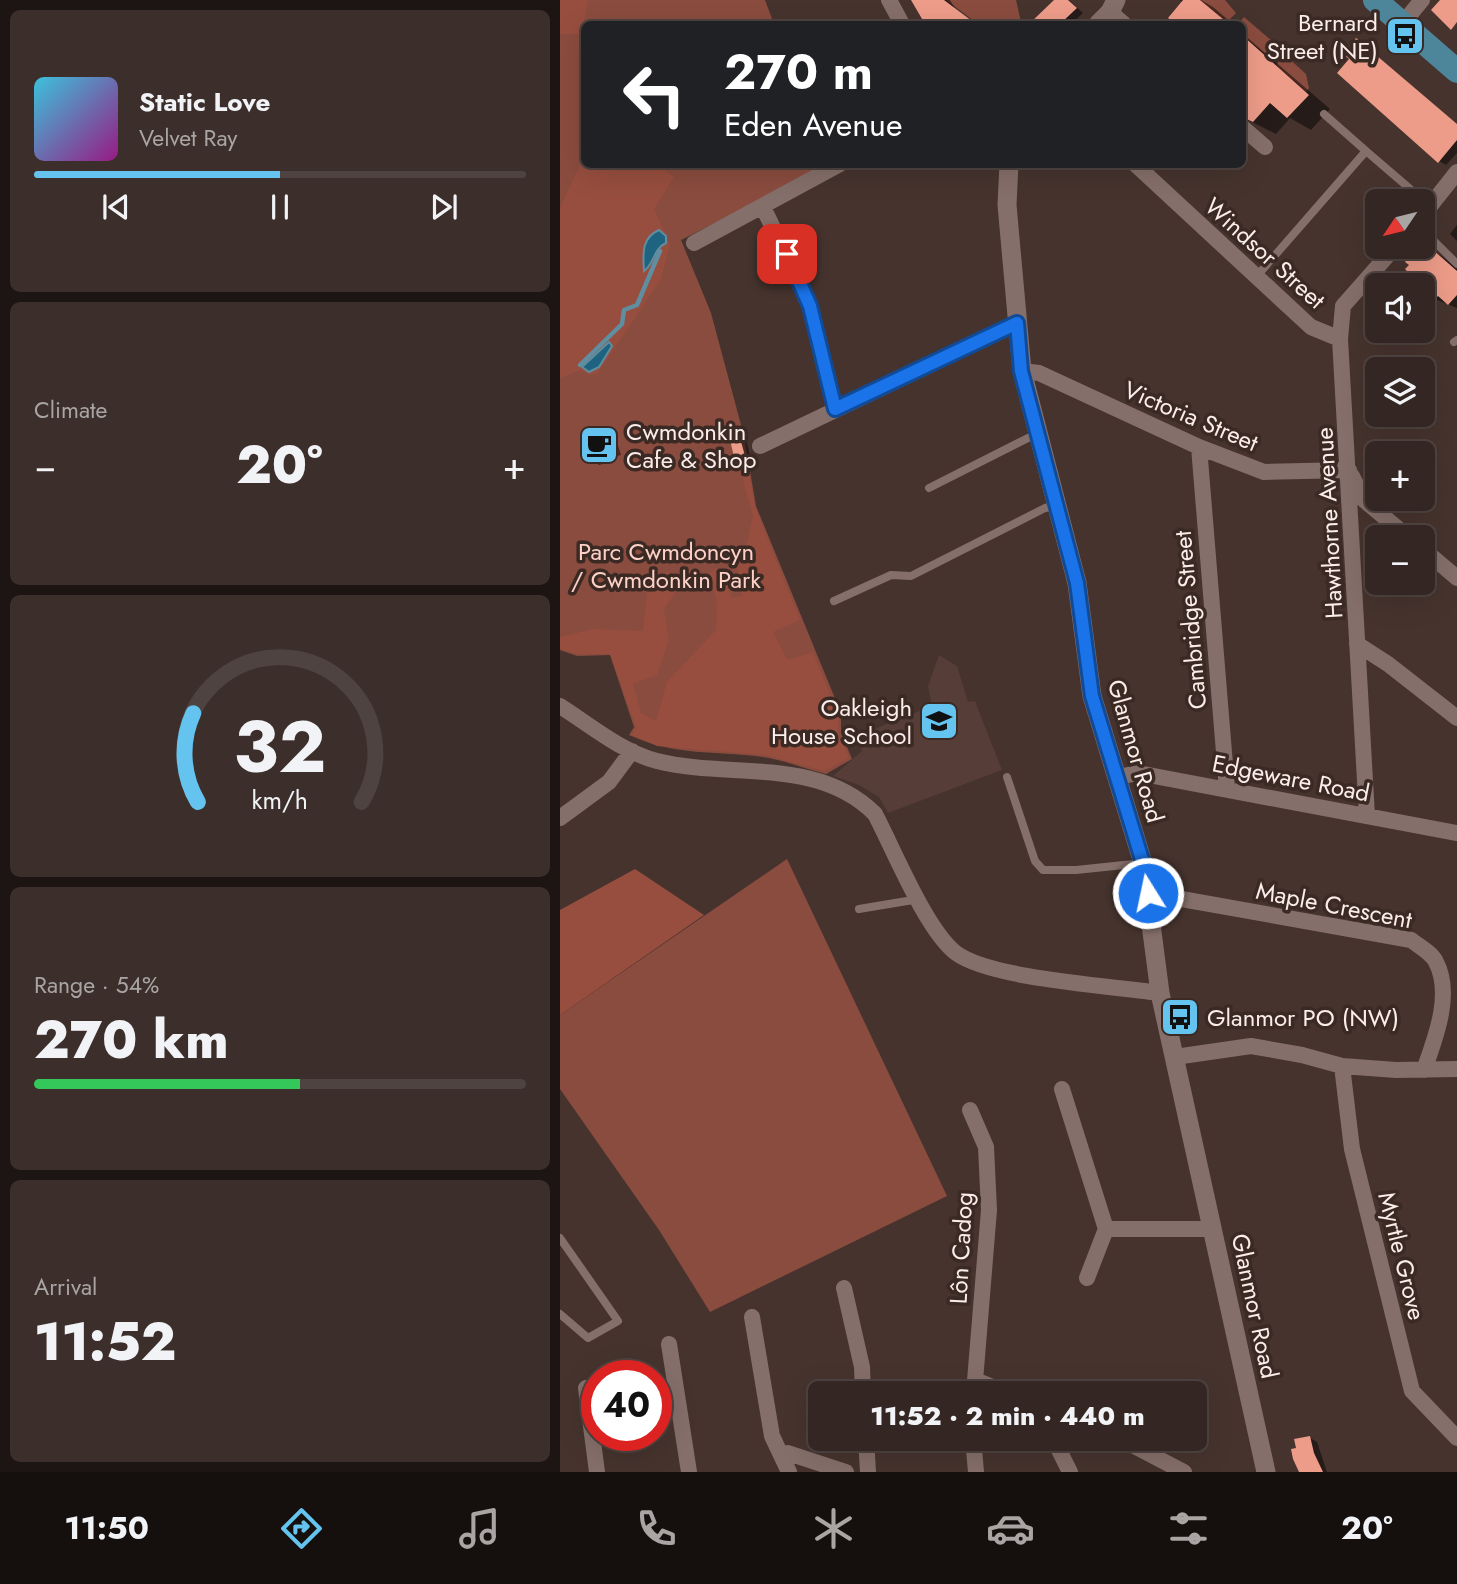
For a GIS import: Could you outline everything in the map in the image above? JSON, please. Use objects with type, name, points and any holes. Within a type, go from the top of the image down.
[{"type":"main road","points":[[1376,0],[1457,71]]},
{"type":"street","points":[[889,0],[900,21]]},
{"type":"street","points":[[1403,23],[1422,0]]},
{"type":"street","points":[[1246,130],[1265,147]]},
{"type":"street","points":[[694,243],[833,168]]},
{"type":"street","name":"Glanmor Road","points":[[1009,168],[1007,205],[1021,371],[1059,505],[1077,583],[1092,696],[1143,863],[1160,993],[1266,1472]]},
{"type":"street","name":"Windsor Street","points":[[1139,168],[1311,327],[1340,339]]},
{"type":"street","points":[[1435,199],[1457,172]]},
{"type":"street","points":[[763,206],[810,306],[835,409]]},
{"type":"street","name":"Hawthorne Avenue","points":[[1367,816],[1340,339],[1343,306],[1384,259]]},
{"type":"street","points":[[760,446],[1017,323]]},
{"type":"street","name":"Victoria Street","points":[[1021,371],[1039,373],[1199,447],[1264,472],[1349,470]]},
{"type":"street","name":"Cambridge Street","points":[[1199,447],[1227,789]]},
{"type":"street","points":[[1349,470],[1364,500],[1394,525]]},
{"type":"street","points":[[1435,558],[1456,575]]},
{"type":"street","points":[[1357,644],[1457,718]]},
{"type":"street","points":[[560,706],[632,751],[657,761],[697,768],[758,769],[822,782],[860,799],[875,814],[935,929],[956,953],[988,969],[1160,993]]},
{"type":"street","points":[[560,818],[609,782],[632,751]]},
{"type":"street","name":"Edgeware Road","points":[[1118,777],[1138,773],[1455,833]]},
{"type":"street","name":"Maple Crescent","points":[[1148,893],[1411,940],[1435,959],[1442,981],[1438,1030],[1424,1070]]},
{"type":"street","points":[[1175,1058],[1251,1046],[1302,1055],[1342,1066],[1457,1069]]},
{"type":"street","name":"Myrtle Grove","points":[[1342,1066],[1352,1149],[1412,1391],[1457,1438]]},
{"type":"street","points":[[1062,1089],[1106,1229],[1087,1278]]},
{"type":"street","name":"Lôn Cadog","points":[[970,1110],[986,1147],[989,1210],[975,1381]]},
{"type":"street","points":[[1106,1229],[1213,1229]]},
{"type":"street","points":[[844,1287],[862,1367],[863,1381]]},
{"type":"street","points":[[752,1318],[772,1436],[789,1472]]},
{"type":"street","points":[[669,1344],[689,1472]]},
{"type":"street","points":[[594,1451],[597,1472]]},
{"type":"street","points":[[867,1451],[868,1472]]},
{"type":"street","points":[[974,1451],[976,1472]]},
{"type":"street","points":[[1060,1451],[1070,1472]]},
{"type":"street","points":[[1144,1451],[1184,1472]]},
{"type":"street","points":[[781,1455],[788,1453],[846,1472]]},
{"type":"lane","points":[[1324,114],[1405,189]]},
{"type":"lane","points":[[1256,276],[1366,151]]},
{"type":"lane","points":[[1435,242],[1457,264]]},
{"type":"lane","points":[[929,488],[1038,433]]},
{"type":"lane","points":[[834,601],[891,575],[911,576],[1045,509],[1059,505]]},
{"type":"lane","points":[[1007,777],[1035,861],[1043,870],[1076,870],[1143,863]]},
{"type":"lane","points":[[859,909],[919,899]]},
{"type":"lane","points":[[560,1238],[618,1321],[588,1338],[560,1314]]},
{"type":"shaded area","points":[[560,0],[588,0],[584,21],[581,21],[581,34],[560,34]]},
{"type":"shaded area","points":[[581,162],[581,168],[663,168],[674,177],[654,209],[670,244],[661,279],[597,374],[589,375],[581,370],[560,378],[560,208]]},
{"type":"shaded area","points":[[748,467],[755,507],[800,620],[773,632],[787,660],[813,652],[838,714],[838,733],[849,758],[824,771],[765,755],[657,746],[632,735],[636,727],[610,654],[577,654],[560,649],[560,637],[593,629],[643,631],[648,584],[669,571],[679,587],[664,609],[669,640],[657,675],[633,684],[641,713],[656,721],[667,682],[716,630],[717,604],[710,572],[718,567],[732,598],[742,596],[737,567],[745,552],[753,516],[740,469]]},
{"type":"shaded area","name":"Oakleigh House School","points":[[939,655],[957,666],[968,702],[975,701],[1002,770],[888,813],[879,797],[859,785],[833,776],[862,751],[857,736],[932,706],[928,686]]},
{"type":"shaded area","points":[[635,869],[704,915],[560,1015],[560,910]]},
{"type":"green space","name":"Parc Cwmdoncyn / Cwmdonkin Park","points":[[560,0],[765,0],[773,21],[581,21],[581,168],[823,168],[681,240],[711,313],[744,436],[756,506],[841,713],[841,733],[852,759],[826,774],[763,757],[680,750],[647,742],[629,735],[634,727],[610,655],[577,656],[560,650]]},
{"type":"green space","points":[[946,0],[1016,0],[1021,21],[974,21]]},
{"type":"green space","points":[[1200,0],[1225,0],[1236,13],[1226,21]]},
{"type":"green space","points":[[1244,17],[1278,46],[1268,57],[1246,38],[1246,21],[1241,21]]},
{"type":"green space","points":[[1285,55],[1306,74],[1309,88],[1306,92],[1276,65]]},
{"type":"green space","points":[[787,859],[947,1196],[710,1312],[659,1230],[560,1089],[560,1015]]},
{"type":"water","points":[[659,230],[666,236],[666,243],[644,271],[646,242]]},
{"type":"water","points":[[609,342],[612,346],[599,367],[589,372],[582,367]]},
{"type":"building","points":[[911,0],[944,0],[972,21],[923,21]]},
{"type":"building","points":[[1054,0],[1068,0],[1077,8],[1063,21],[1032,21]]},
{"type":"building","points":[[1183,0],[1200,0],[1225,21],[1172,21],[1168,18]]},
{"type":"building","points":[[1440,0],[1457,0],[1457,22],[1451,30],[1431,10]]},
{"type":"building","points":[[1356,38],[1457,124],[1457,140],[1438,163],[1337,73],[1349,59],[1343,54]]},
{"type":"building","points":[[1246,39],[1309,95],[1287,118],[1270,103],[1253,122],[1246,119]]},
{"type":"building","points":[[1435,252],[1457,271],[1457,295],[1448,305],[1438,296],[1435,299],[1435,273],[1409,273],[1405,269],[1409,265],[1405,262],[1408,259],[1435,259]]},
{"type":"building","name":"Cwmdonkin Cafe & Shop","points":[[600,434],[602,438],[610,435],[614,451],[607,453],[608,457],[590,462],[584,438]]},
{"type":"building","points":[[739,434],[748,467],[737,469],[729,436]]},
{"type":"building","points":[[1310,1436],[1323,1472],[1299,1472],[1293,1459],[1291,1449],[1296,1448],[1294,1439]]},
{"type":"waterway","points":[[580,365],[622,324],[624,310],[637,305],[660,251]]},
{"type":"place","name":"Bernard Street (NE)","points":[[1405,36]]},
{"type":"place","name":"Cwmdonkin Cafe & Shop","points":[[599,445]]},
{"type":"place","name":"Oakleigh House School","points":[[939,721]]},
{"type":"place","name":"Glanmor PO (NW)","points":[[1180,1017]]},
{"type":"route","points":[[787,254],[810,306],[835,409],[1017,323],[1021,371],[1059,505],[1077,583],[1092,696],[1143,863],[1148,893]]}]
